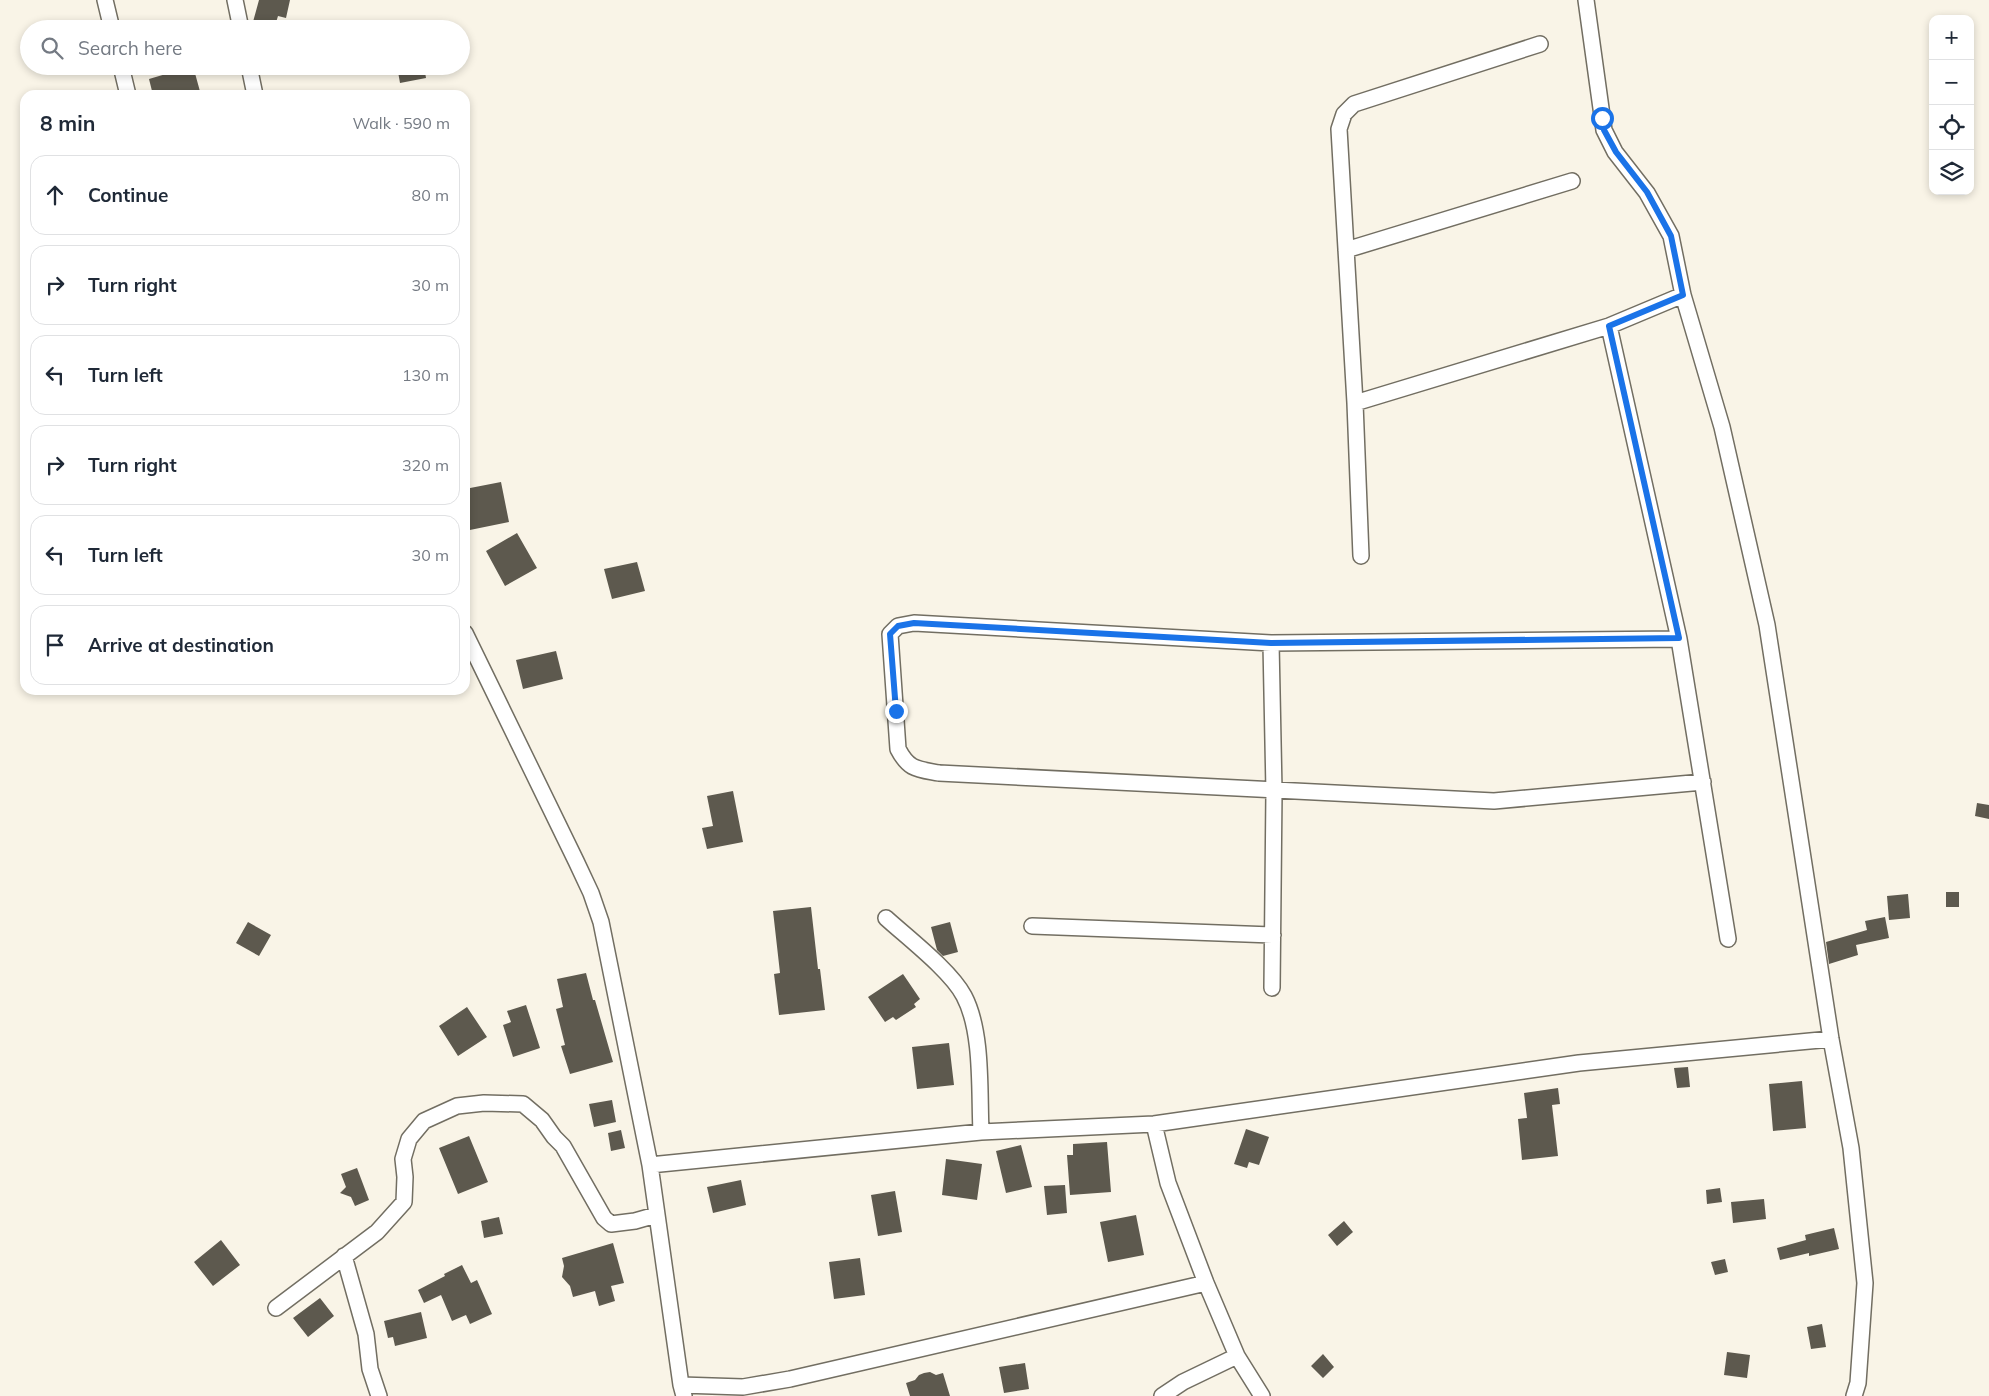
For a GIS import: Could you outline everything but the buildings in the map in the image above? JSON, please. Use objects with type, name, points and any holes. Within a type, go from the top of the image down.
[{"type":"street","points":[[105,0],[110,20]]},
{"type":"street","points":[[235,0],[239,20]]},
{"type":"street","points":[[1586,0],[1604,130],[1616,152],[1647,192],[1671,236],[1683,295],[1722,427],[1767,625],[1831,1039],[1851,1148],[1864,1283],[1858,1383],[1854,1396]]},
{"type":"street","points":[[1361,556],[1355,403],[1339,129],[1344,114],[1354,104],[1540,44]]},
{"type":"street","points":[[123,75],[127,90]]},
{"type":"street","points":[[251,75],[254,90]]},
{"type":"street","points":[[1346,250],[1572,181]]},
{"type":"street","points":[[1355,403],[1609,326],[1683,295]]},
{"type":"street","points":[[1609,326],[1679,638],[1728,939]]},
{"type":"street","points":[[1679,638],[1271,643],[914,623],[898,626],[890,634],[898,749],[905,761],[914,768],[939,773],[1494,801],[1703,782]]},
{"type":"street","points":[[470,643],[576,861],[601,922],[650,1165],[683,1390],[743,1387],[790,1379],[1206,1283]]},
{"type":"street","points":[[1271,643],[1274,791],[1272,988]]},
{"type":"street","points":[[886,918],[952,979],[964,996],[972,1015],[976,1035],[981,1132]]},
{"type":"street","points":[[1032,926],[1273,935]]},
{"type":"street","points":[[650,1165],[981,1132],[1154,1124],[1578,1063],[1831,1039]]},
{"type":"street","points":[[276,1308],[377,1232],[404,1202],[404,1159],[409,1139],[424,1121],[457,1106],[484,1103],[523,1104],[542,1120],[563,1146],[604,1218],[611,1224],[635,1221],[656,1215]]},
{"type":"street","points":[[1154,1124],[1168,1183],[1206,1283],[1237,1356],[1262,1396]]},
{"type":"street","points":[[344,1256],[366,1334],[370,1369],[379,1396]]},
{"type":"street","points":[[1162,1396],[1183,1382],[1237,1356]]},
{"type":"route","points":[[896,711],[890,634],[898,626],[914,623],[1271,643],[1679,638],[1609,326],[1683,295],[1671,236],[1647,192],[1616,152],[1604,130],[1602,118]]}]
